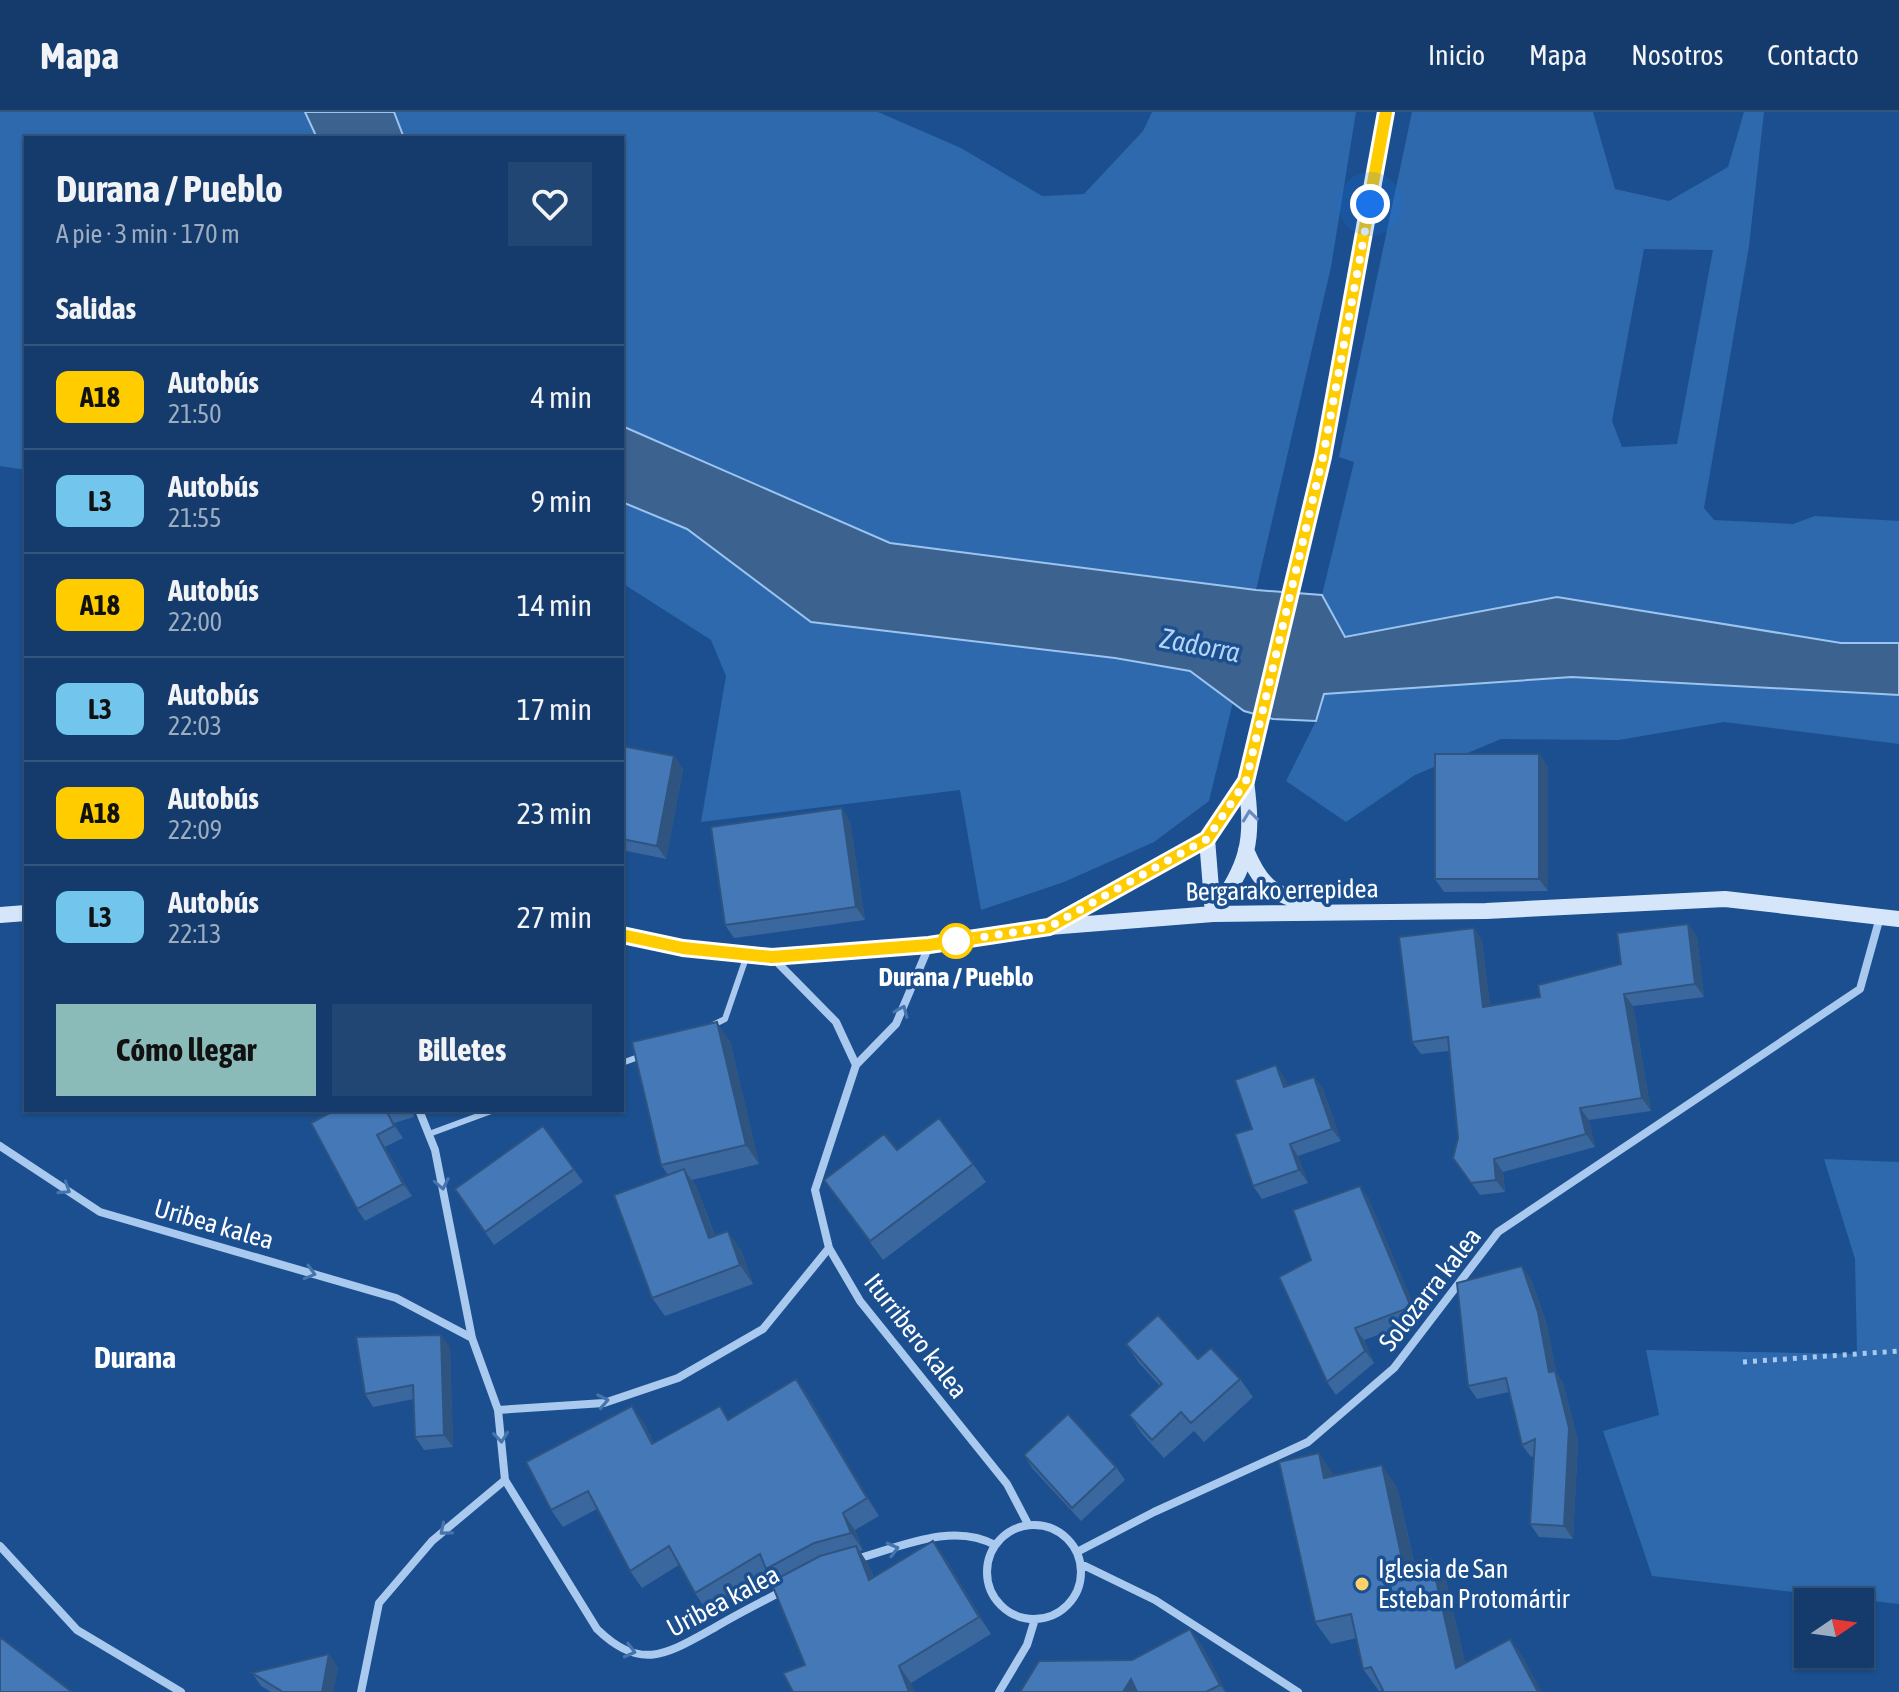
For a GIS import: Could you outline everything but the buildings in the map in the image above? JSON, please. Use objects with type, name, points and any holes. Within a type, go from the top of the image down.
[{"type":"street","points":[[1213,914],[1235,883],[1252,830],[1246,781],[1323,457],[1386,112]]},
{"type":"street","points":[[1049,927],[1207,839],[1246,781]]},
{"type":"street","points":[[1207,839],[1213,914]]},
{"type":"street","points":[[1246,850],[1258,879],[1276,894],[1328,911]]},
{"type":"street","name":"Bergarako errepidea","points":[[624,935],[683,948],[772,957],[929,945],[1049,927],[1213,914],[1486,911],[1725,899],[1899,919]]},
{"type":"street","points":[[0,915],[24,913]]},
{"type":"street","name":"Solozarra kalea","points":[[1077,1552],[1154,1512],[1308,1442],[1394,1368],[1498,1232],[1860,989],[1880,917]]},
{"type":"street","name":"Iturribero kalea","points":[[929,945],[896,1024],[856,1065],[815,1190],[829,1248],[860,1301],[1007,1484],[1028,1524]]},
{"type":"street","points":[[772,957],[836,1022],[856,1065]]},
{"type":"street","name":"Uribea kalea","points":[[420,1112],[429,1134],[472,1338],[498,1410],[505,1480],[597,1629],[617,1648],[638,1655],[669,1653],[801,1582]]},
{"type":"street","name":"Uribea kalea","points":[[0,1146],[100,1212],[396,1298],[472,1338]]},
{"type":"street","points":[[498,1410],[604,1403],[678,1378],[763,1329],[829,1248]]},
{"type":"street","points":[[361,1692],[379,1603],[432,1541],[505,1480]]},
{"type":"street","points":[[1028,1524],[1058,1530],[1077,1552],[1081,1579],[1067,1606],[1054,1615],[1035,1619],[1009,1613],[990,1589],[986,1574],[995,1545],[1005,1534],[1028,1524]]},
{"type":"street","points":[[842,1563],[954,1533],[977,1535],[995,1545]]},
{"type":"street","points":[[0,1546],[77,1630],[180,1692]]},
{"type":"street","points":[[1081,1564],[1155,1600],[1298,1692]]},
{"type":"street","points":[[999,1692],[1027,1645],[1035,1619]]},
{"type":"lane","points":[[704,1031],[725,1019],[747,955]]},
{"type":"lane","points":[[624,1062],[651,1052]]},
{"type":"lane","points":[[429,1134],[489,1112]]},
{"type":"path","points":[[1743,1362],[1899,1351]]},
{"type":"shaded area","points":[[0,112],[305,112],[316,136],[24,136],[24,470],[0,466]]},
{"type":"shaded area","points":[[394,112],[878,112],[961,148],[1042,196],[1084,194],[1143,131],[1152,112],[1356,112],[1331,267],[1256,590],[890,543],[624,427],[624,136],[403,136]]},
{"type":"shaded area","points":[[1412,112],[1593,112],[1615,189],[1669,201],[1728,167],[1744,112],[1764,112],[1749,246],[1704,508],[1714,520],[1793,524],[1815,516],[1899,521],[1899,643],[1841,643],[1557,597],[1345,637],[1322,595],[1354,462],[1339,457]],"holes":[[[1644,249],[1713,250],[1677,444],[1622,447],[1612,421]]]},
{"type":"shaded area","points":[[624,503],[687,529],[811,622],[1115,658],[1190,671],[1233,702],[1209,801],[1154,842],[1064,882],[981,910],[960,790],[701,822],[726,676],[711,640],[624,584]]},
{"type":"shaded area","points":[[1572,677],[1899,695],[1899,744],[1724,722],[1619,740],[1501,739],[1415,775],[1346,822],[1286,781],[1316,721],[1323,694]]},
{"type":"shaded area","points":[[1824,1159],[1899,1162],[1899,1604],[1874,1601],[1874,1588],[1794,1588],[1794,1592],[1652,1576],[1603,1431],[1659,1415],[1646,1350],[1857,1354],[1855,1259]]},
{"type":"water","points":[[305,112],[394,112],[403,136],[316,136]]},
{"type":"water","name":"Zadorra","points":[[624,427],[890,543],[1256,590],[1322,595],[1345,637],[1557,597],[1841,643],[1899,643],[1899,695],[1572,677],[1324,694],[1316,721],[1273,719],[1244,711],[1190,671],[1115,658],[811,622],[687,529],[624,503]]},
{"type":"bus line","name":"A18","points":[[624,935],[683,948],[772,957],[929,945],[1049,927],[1207,839],[1246,781],[1323,457],[1386,112]]},
{"type":"place","name":"Durana / Pueblo","points":[[956,941]]},
{"type":"place","name":"Iglesia de San Esteban Protomártir","points":[[1362,1584]]},
{"type":"district","name":"Durana","points":[[135,1358]]},
{"type":"route","points":[[956,941],[1049,927],[1207,839],[1246,781],[1323,457],[1370,204]]}]
